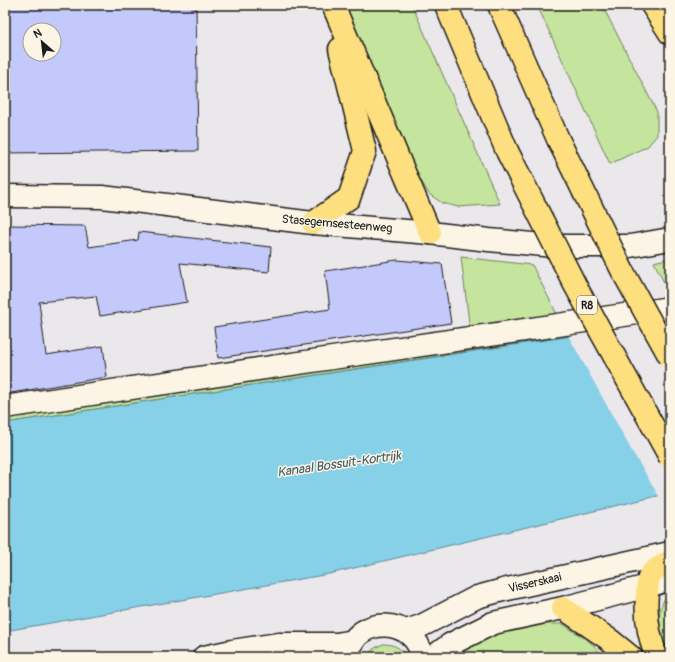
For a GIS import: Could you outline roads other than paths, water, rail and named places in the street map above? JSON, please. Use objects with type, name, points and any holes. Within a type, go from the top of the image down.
[{"type":"highway","points":[[313,223],[349,198],[366,151],[328,5]]},
{"type":"highway","points":[[333,5],[430,233]]},
{"type":"highway","name":"R8","points":[[446,5],[507,151],[575,284],[670,457]]},
{"type":"highway","points":[[499,5],[558,139],[623,272],[670,357]]},
{"type":"highway","points":[[652,5],[670,33]]},
{"type":"highway","points":[[657,657],[650,638],[646,614],[648,580],[651,574],[670,561]]},
{"type":"highway","points":[[563,608],[610,640],[631,657]]},
{"type":"street","name":"Stasegemsesteenweg","points":[[5,196],[102,197],[313,223],[554,246],[630,246],[670,239]]},
{"type":"street","points":[[5,407],[670,308]]},
{"type":"street","name":"Visserskaai","points":[[406,631],[421,626],[477,597],[670,553]]},
{"type":"street","points":[[433,657],[451,644],[493,623],[563,608],[670,579]]},
{"type":"street","points":[[204,657],[279,644],[336,644],[350,649],[361,633],[379,625],[392,626],[406,631],[418,645],[422,657]]},
{"type":"water","name":"Kanaal Bossuit-Kortrijk","points":[[670,321],[670,493],[329,574],[5,631],[5,423]]}]
